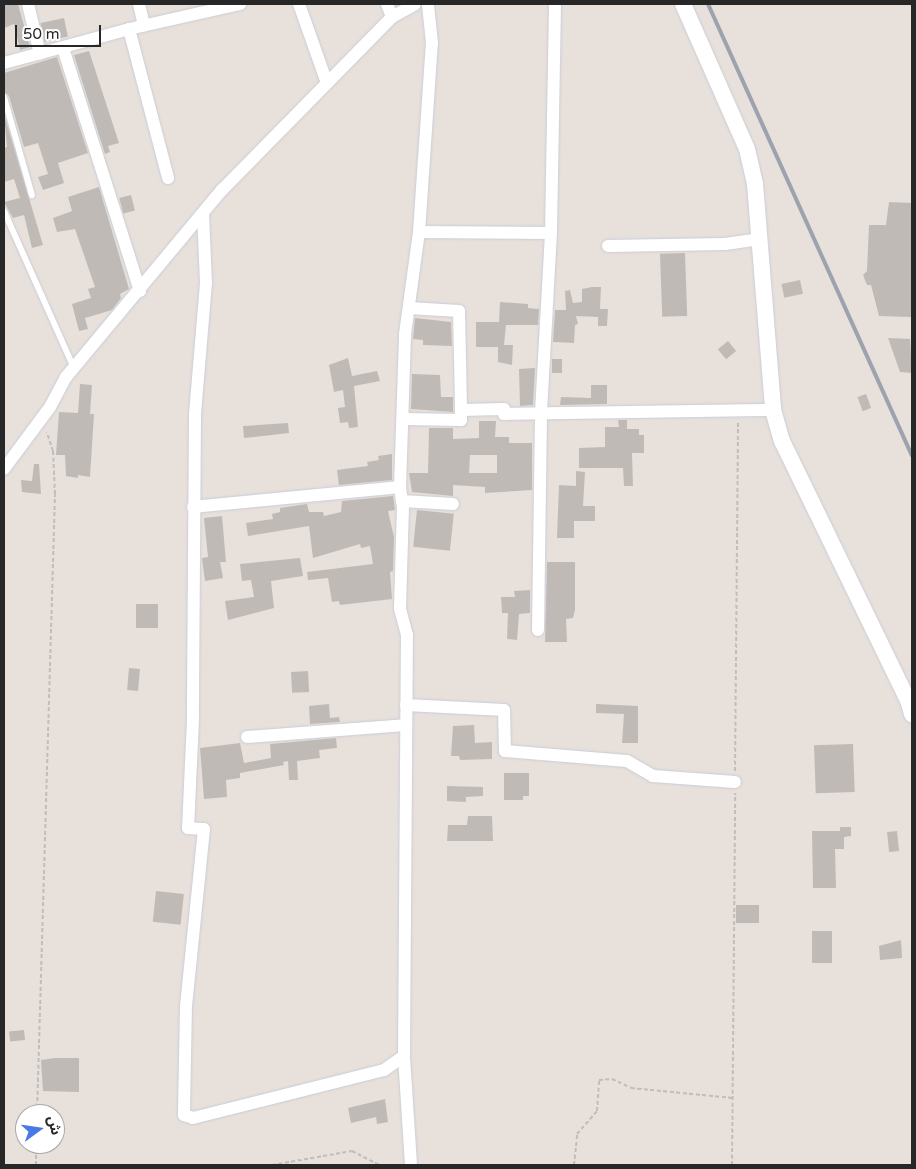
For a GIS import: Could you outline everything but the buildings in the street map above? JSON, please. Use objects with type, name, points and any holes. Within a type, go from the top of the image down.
[{"type":"street","points":[[28,4],[40,54]]},
{"type":"street","points":[[139,4],[144,25]]},
{"type":"street","points":[[4,63],[129,28],[240,4]]},
{"type":"street","points":[[299,4],[327,83]]},
{"type":"street","points":[[387,4],[392,17]]},
{"type":"street","points":[[4,469],[43,417],[74,368],[203,214],[392,17],[415,4]]},
{"type":"street","points":[[411,1165],[404,1056],[407,635],[400,608],[402,501],[400,487],[404,419],[405,334],[419,232],[432,43],[428,4]]},
{"type":"street","points":[[538,630],[541,412],[551,234],[555,4]]},
{"type":"street","points":[[683,4],[746,149],[755,184],[773,410],[782,441],[908,700],[912,714]]},
{"type":"street","points":[[129,28],[168,178]]},
{"type":"street","points":[[63,48],[140,291]]},
{"type":"street","points":[[203,214],[206,283],[194,413],[193,719],[188,828],[204,829],[186,1006],[184,1115],[193,1118],[384,1070],[404,1056]]},
{"type":"street","points":[[419,232],[551,234]]},
{"type":"street","points":[[608,246],[725,244],[759,240]]},
{"type":"street","points":[[404,419],[461,420],[459,311],[409,308]]},
{"type":"street","points":[[461,410],[504,409],[504,414],[773,410]]},
{"type":"street","points":[[194,507],[400,487]]},
{"type":"street","points":[[402,501],[453,504]]},
{"type":"street","points":[[406,705],[504,710],[505,751],[627,761],[654,776],[735,782]]},
{"type":"street","points":[[247,737],[406,725]]},
{"type":"lane","points":[[4,98],[32,195]]},
{"type":"lane","points":[[4,211],[74,368]]},
{"type":"path","points":[[37,1104],[55,494],[53,451],[43,417]]},
{"type":"path","points":[[574,1165],[577,1134],[597,1111],[599,1080],[612,1079],[631,1088],[733,1098]]},
{"type":"path","points":[[272,1165],[352,1151],[379,1165]]},
{"type":"railway","points":[[708,4],[912,455]]}]
